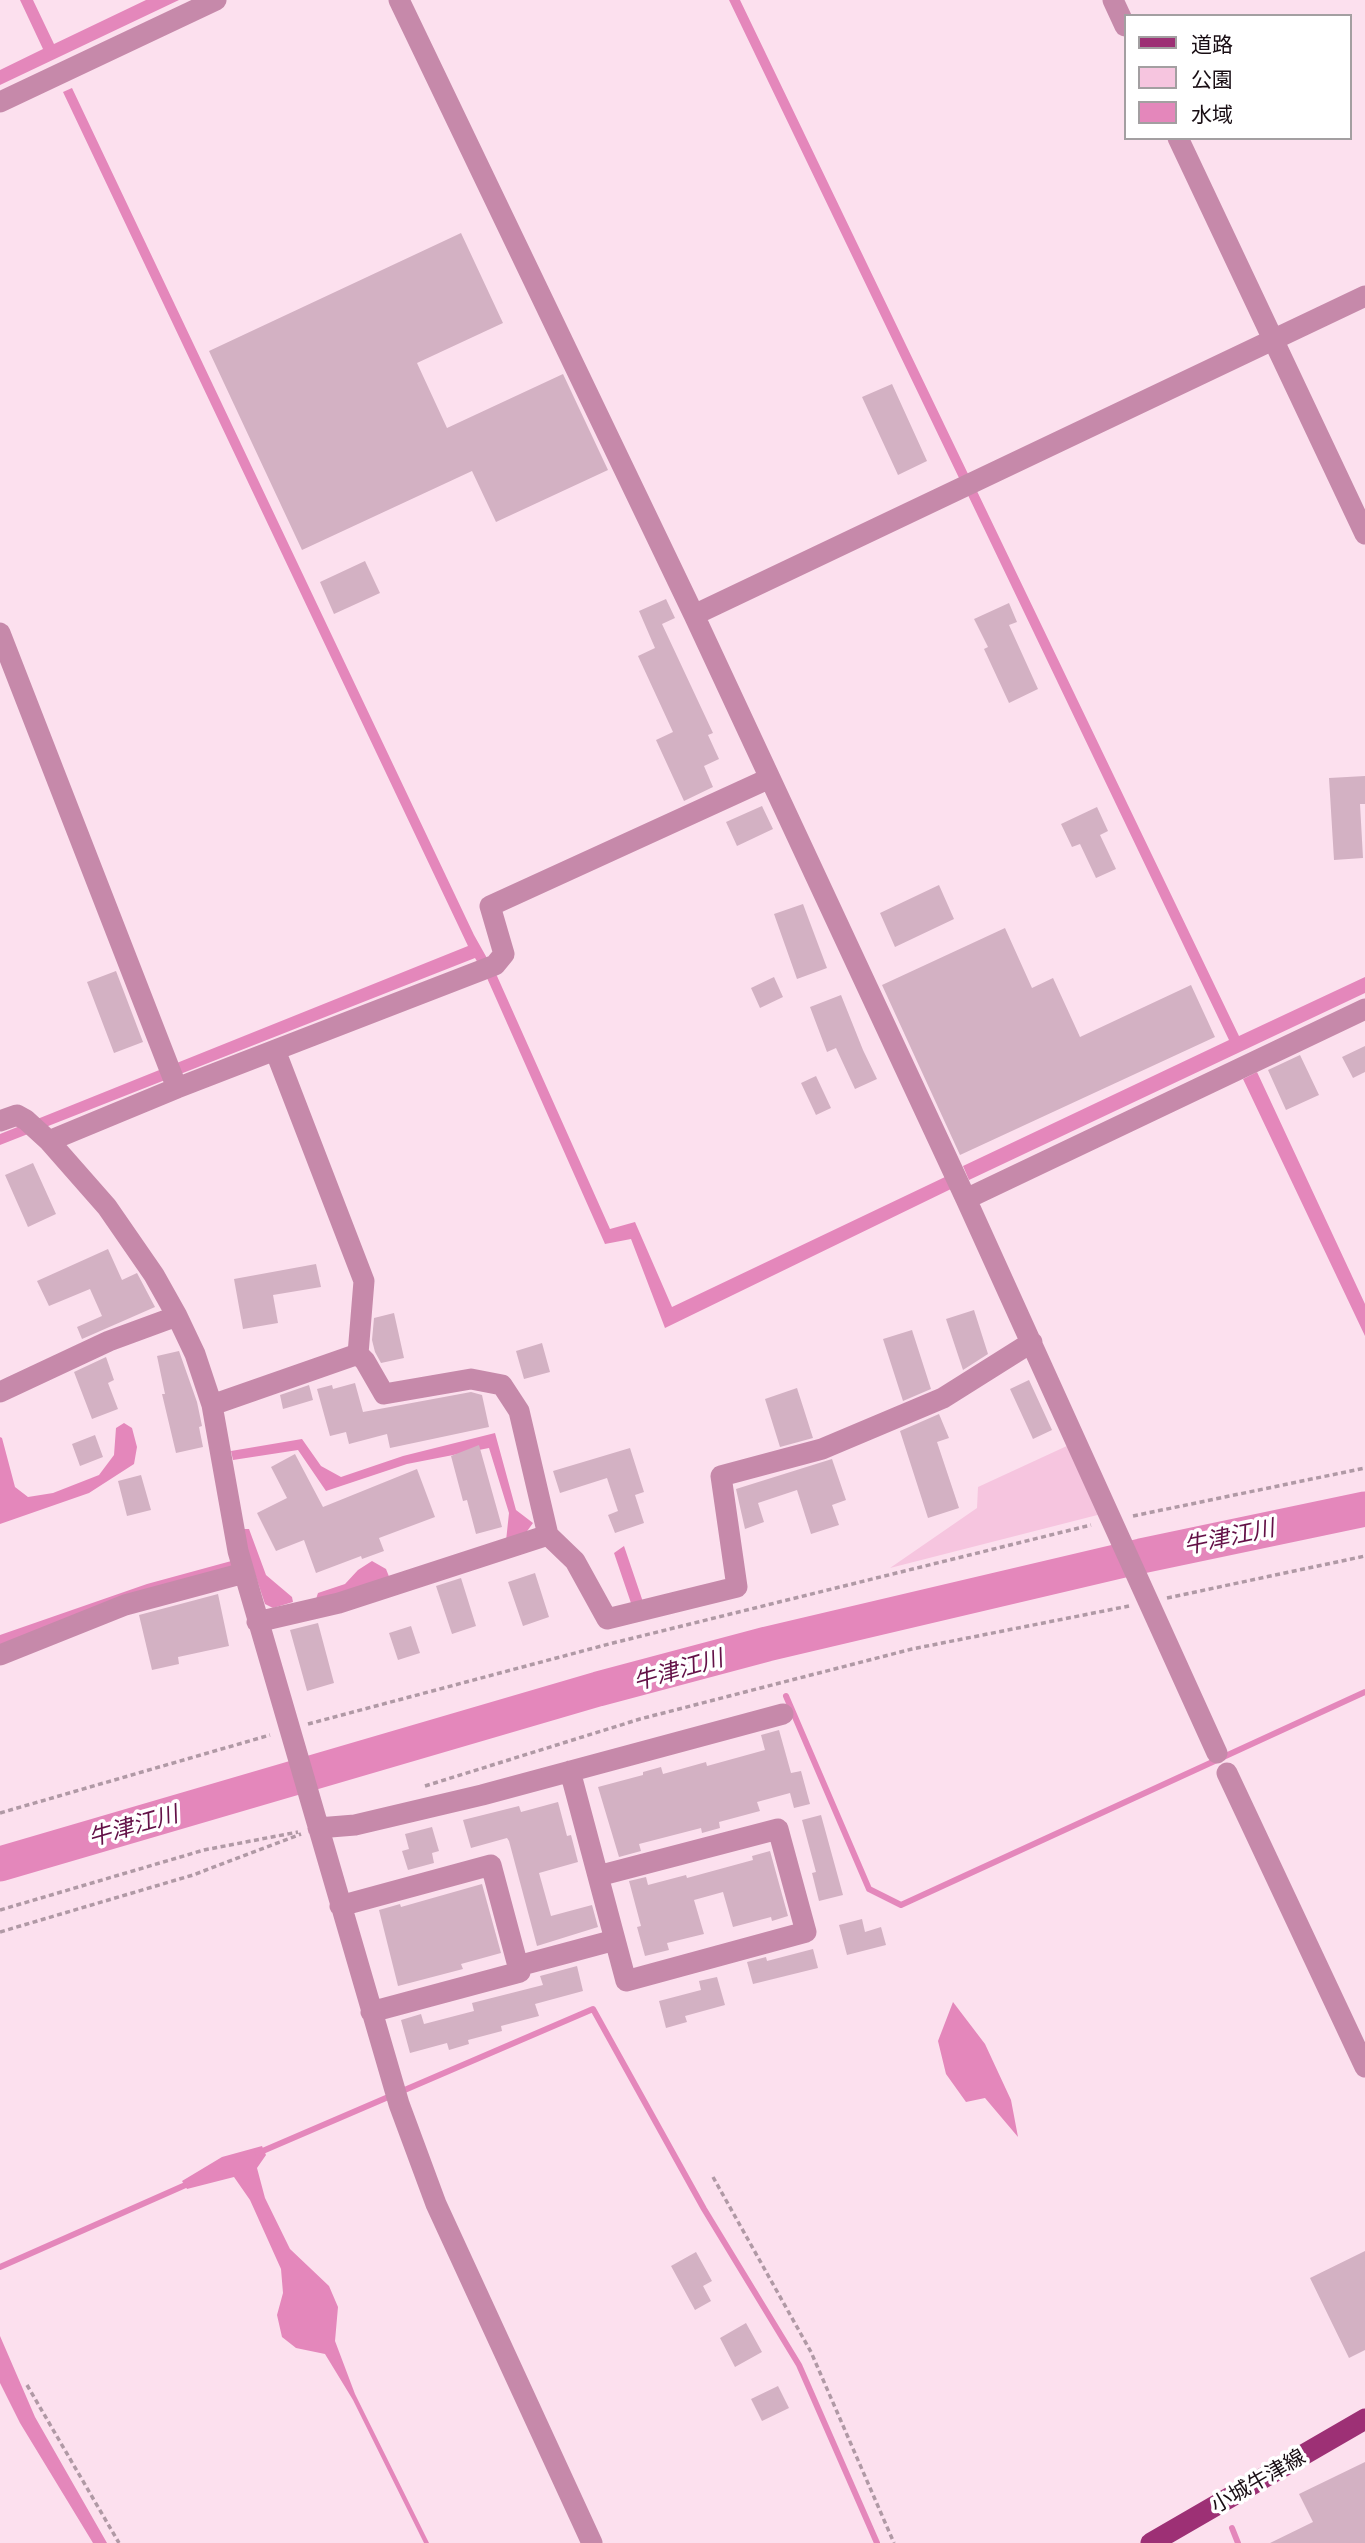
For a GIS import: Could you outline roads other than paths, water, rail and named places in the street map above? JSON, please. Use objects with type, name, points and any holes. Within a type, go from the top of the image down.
[{"type":"main road","name":"小城牛津線","points":[[1151,2543],[1365,2419]]},
{"type":"street","points":[[0,102],[216,0]]},
{"type":"street","points":[[399,0],[694,615],[1032,1342],[1217,1752]]},
{"type":"street","points":[[1113,0],[1124,24]]},
{"type":"street","points":[[1179,140],[1365,534]]},
{"type":"street","points":[[694,615],[1365,296]]},
{"type":"street","points":[[0,633],[177,1088]]},
{"type":"street","points":[[39,1132],[177,1088],[495,965],[504,954],[490,906],[770,778]]},
{"type":"street","points":[[966,1199],[1365,1009]]},
{"type":"street","points":[[275,1050],[364,1281],[358,1354],[384,1394],[471,1379],[502,1385],[519,1411],[548,1535],[575,1561],[607,1619],[737,1587],[721,1476],[822,1449],[943,1398],[1032,1342]]},
{"type":"street","points":[[0,1121],[18,1115],[39,1132],[107,1207],[154,1275],[195,1354],[212,1405],[238,1551],[257,1622],[399,2104],[436,2204],[592,2543]]},
{"type":"street","points":[[0,1392],[109,1341],[177,1316]]},
{"type":"street","points":[[212,1405],[358,1354]]},
{"type":"street","points":[[257,1622],[340,1603],[548,1535]]},
{"type":"street","points":[[0,1655],[125,1605],[244,1573]]},
{"type":"street","points":[[318,1828],[355,1825],[783,1714]]},
{"type":"street","points":[[570,1771],[615,1940],[626,1981],[806,1933],[779,1829],[598,1876]]},
{"type":"street","points":[[1227,1773],[1365,2067]]},
{"type":"street","points":[[340,1906],[491,1865],[520,1972],[371,2012]]},
{"type":"street","points":[[518,1966],[615,1940]]},
{"type":"water","points":[[20,0],[33,0],[54,44],[146,0],[179,0],[0,85],[0,70],[43,49]]},
{"type":"water","points":[[729,0],[740,0],[969,476],[960,480]]},
{"type":"water","points":[[72,88],[474,935],[497,976],[610,1229],[635,1222],[672,1307],[945,1177],[951,1189],[665,1328],[631,1239],[605,1244],[487,978],[475,958],[0,1145],[0,1134],[468,946],[63,92]]},
{"type":"water","points":[[975,487],[1239,1036],[1365,977],[1365,993],[969,1180],[963,1166],[1229,1040],[966,491]]},
{"type":"water","points":[[1257,1072],[1365,1304],[1365,1336],[1243,1079]]},
{"type":"water","points":[[124,1423],[132,1428],[137,1447],[134,1464],[89,1493],[0,1524],[0,1437],[15,1487],[28,1497],[53,1493],[99,1475],[114,1455],[116,1428]]},
{"type":"water","points":[[495,1433],[516,1510],[533,1523],[525,1534],[506,1541],[509,1513],[489,1448],[407,1464],[326,1491],[298,1450],[233,1460],[231,1451],[302,1439],[321,1466],[341,1477],[403,1456]]},
{"type":"water","points":[[243,1529],[249,1529],[266,1575],[292,1597],[293,1602],[273,1608],[265,1604],[252,1565],[0,1645],[0,1635],[147,1584],[246,1557]]},
{"type":"water","points":[[624,1546],[643,1602],[632,1606],[614,1553]]},
{"type":"water","points":[[372,1561],[386,1569],[390,1579],[316,1599],[318,1593],[345,1584],[358,1570]]},
{"type":"water","points":[[953,2002],[985,2044],[1011,2100],[1018,2137],[985,2098],[966,2102],[946,2074],[938,2041]]},
{"type":"water","points":[[262,2146],[266,2155],[257,2168],[265,2198],[290,2249],[329,2286],[338,2307],[335,2341],[355,2394],[429,2543],[424,2543],[353,2400],[325,2354],[296,2348],[282,2337],[277,2315],[283,2293],[281,2269],[250,2200],[234,2177],[187,2189],[182,2181],[222,2157]]},
{"type":"water","points":[[0,2336],[35,2417],[107,2543],[93,2543],[20,2423],[0,2383]]},
{"type":"waterway","name":"牛津江川","points":[[0,1864],[598,1689],[767,1644],[1141,1556],[1365,1509]]},
{"type":"waterway","points":[[786,1696],[869,1889],[901,1905],[1365,1692]]},
{"type":"waterway","points":[[258,2153],[593,2009],[704,2209],[799,2365],[877,2543]]},
{"type":"waterway","points":[[0,2267],[190,2183]]},
{"type":"waterway","points":[[1232,2528],[1238,2543]]}]
